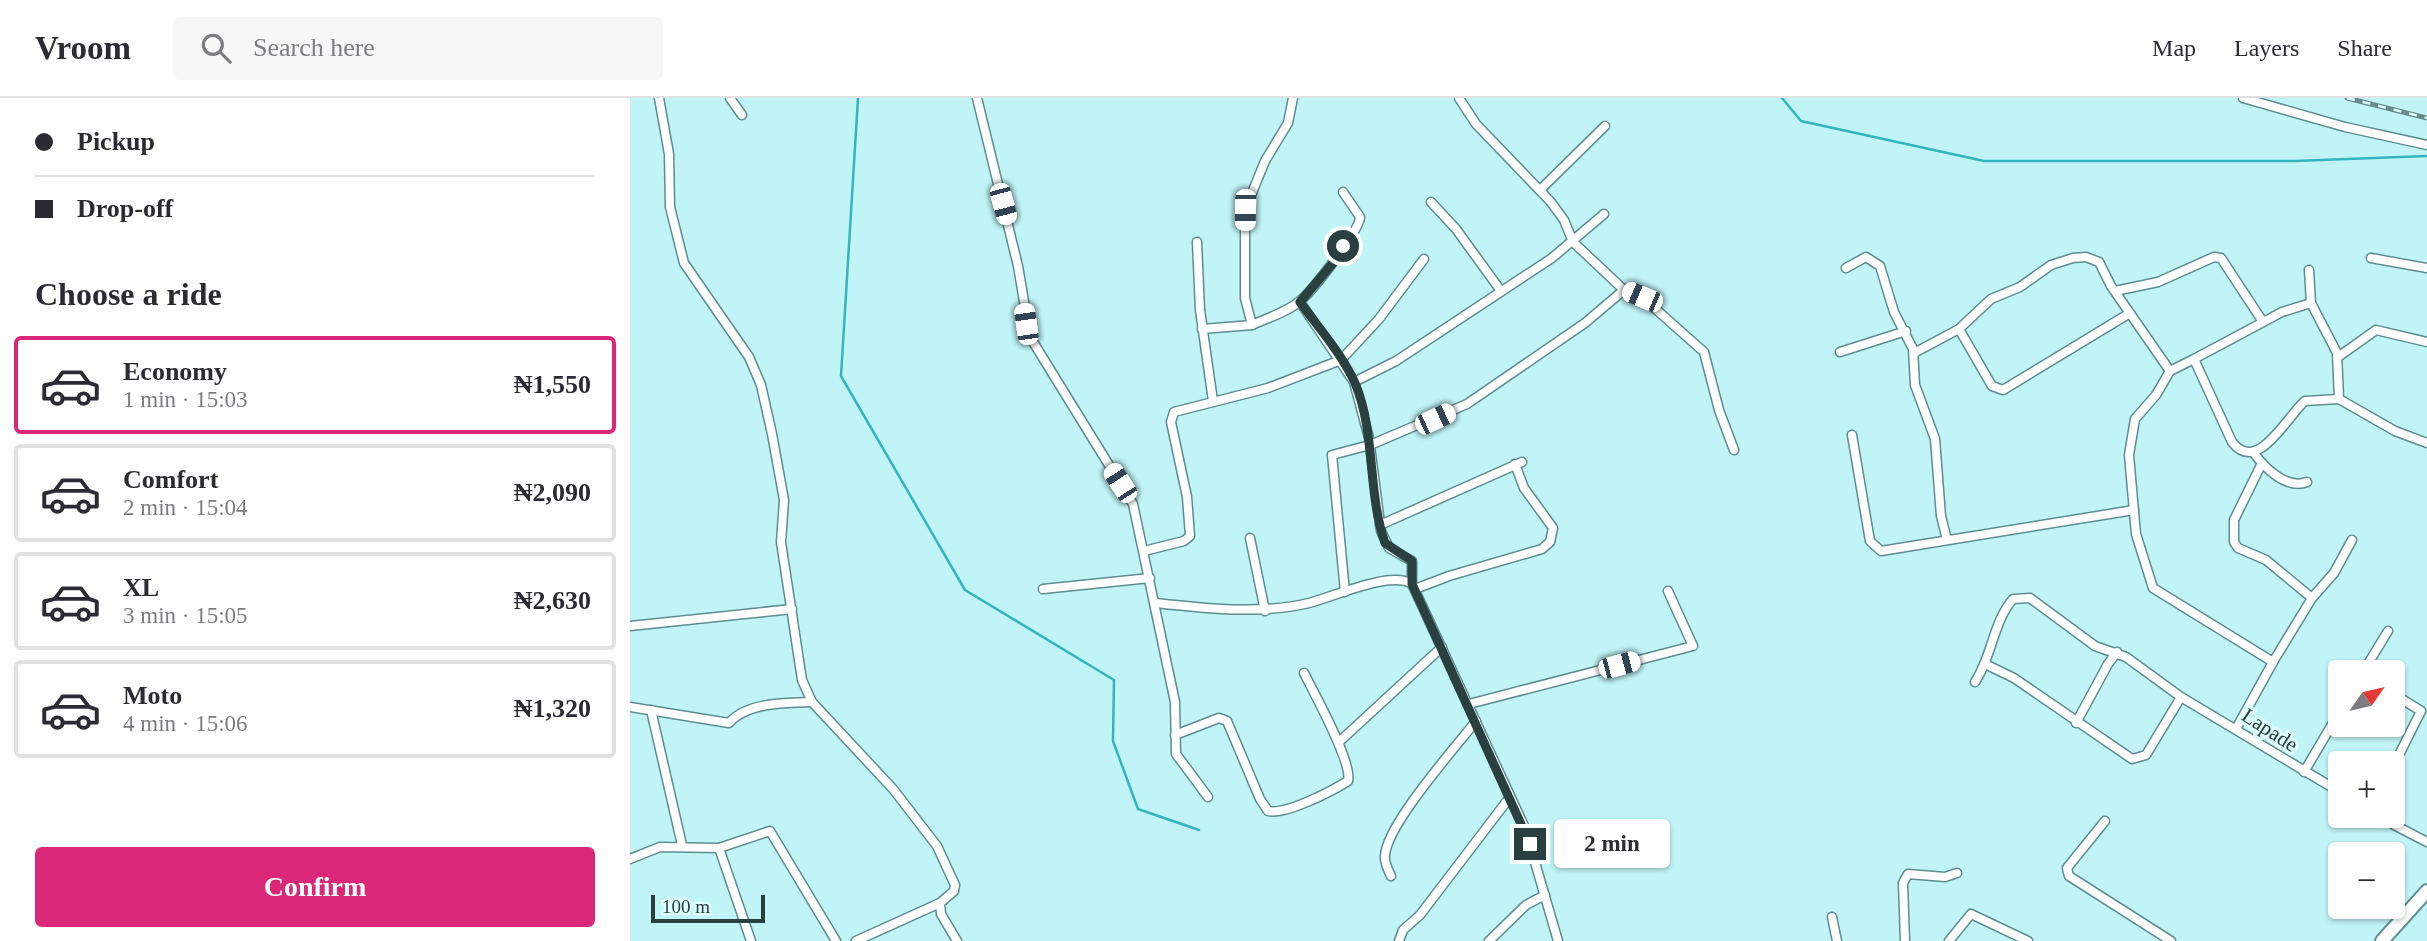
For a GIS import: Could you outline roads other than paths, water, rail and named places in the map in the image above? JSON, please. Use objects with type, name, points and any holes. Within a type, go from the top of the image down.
[{"type":"main road","points":[[2382,941],[2427,891]]},
{"type":"street","points":[[659,98],[669,154],[670,208],[684,263],[740,342],[761,385],[784,500],[781,542],[802,680],[812,702],[893,789],[937,846],[955,885],[954,891],[940,903],[856,941]]},
{"type":"street","points":[[730,98],[743,115]]},
{"type":"street","points":[[977,98],[1013,245],[1030,337],[1081,424],[1128,494],[1144,551],[1175,702],[1176,754],[1208,797]]},
{"type":"street","points":[[1252,325],[1245,298],[1246,204],[1265,161],[1288,123],[1293,98]]},
{"type":"street","points":[[1459,98],[1476,124],[1540,190],[1564,220],[1573,242],[1624,290],[1642,297],[1704,352],[1719,410],[1734,450]]},
{"type":"street","points":[[2243,98],[2345,127],[2427,145]]},
{"type":"street","points":[[1540,190],[1605,126]]},
{"type":"street","points":[[1202,329],[1252,325],[1300,302],[1333,263],[1361,221],[1343,192]]},
{"type":"street","points":[[1431,202],[1457,229],[1501,291]]},
{"type":"street","points":[[1354,382],[1396,361],[1501,291],[1573,242],[1604,214]]},
{"type":"street","points":[[1197,242],[1202,329],[1213,401]]},
{"type":"street","points":[[1846,268],[1866,257],[1880,266],[1894,312],[1906,331],[1914,353],[1915,384],[1935,439],[1941,516],[1947,540]]},
{"type":"street","points":[[2115,292],[2158,282],[2214,257],[2221,258],[2263,322]]},
{"type":"street","points":[[2371,258],[2427,268]]},
{"type":"street","points":[[1144,551],[1184,541],[1190,536],[1187,497],[1171,416],[1179,408],[1268,388],[1341,360],[1379,319],[1424,259]]},
{"type":"street","points":[[1914,353],[1959,329],[1991,299],[2020,287],[2064,260],[2095,259],[2170,371]]},
{"type":"street","points":[[2309,270],[2311,303],[2338,357],[2339,399]]},
{"type":"street","points":[[1345,592],[1331,458],[1335,452],[1370,445],[1478,398],[1585,323],[1624,290]]},
{"type":"street","points":[[1300,302],[1354,382],[1370,445],[1380,525],[1386,545],[1412,561],[1414,587],[1530,844],[1558,941]]},
{"type":"street","points":[[2273,662],[2153,588],[2136,534],[2129,455],[2135,419],[2157,396],[2170,371],[2297,305],[2311,303]]},
{"type":"street","points":[[1959,329],[1992,386],[2003,390],[2130,313]]},
{"type":"street","points":[[2338,357],[2376,330],[2427,342]]},
{"type":"street","points":[[1840,352],[1906,331]]},
{"type":"street","points":[[2194,359],[2232,442],[2242,452],[2253,452],[2281,431],[2305,401],[2339,399],[2395,431],[2427,443]]},
{"type":"street","points":[[1852,435],[1872,547],[1881,551],[2134,510]]},
{"type":"street","points":[[2253,452],[2262,464],[2293,483],[2306,482]]},
{"type":"street","points":[[1154,603],[1265,611],[1309,603],[1387,581],[1402,580],[1414,587],[1542,549],[1550,542],[1553,528],[1524,488],[1519,463],[1380,525]]},
{"type":"street","points":[[2262,464],[2235,520],[2234,542],[2238,548],[2266,560],[2312,598]]},
{"type":"street","points":[[1250,538],[1265,611]]},
{"type":"street","points":[[2236,729],[2312,598],[2334,573],[2352,540]]},
{"type":"street","points":[[1043,589],[1150,578]]},
{"type":"street","points":[[1469,704],[1693,646],[1668,591]]},
{"type":"street","name":"Lapade","points":[[1987,665],[2005,609],[2013,599],[2023,597],[2041,605],[2102,650],[2117,652],[2181,697],[2328,785]]},
{"type":"street","points":[[630,626],[792,609]]},
{"type":"street","points":[[2370,660],[2388,631]]},
{"type":"street","points":[[1339,742],[1442,647]]},
{"type":"street","points":[[2076,723],[2117,652]]},
{"type":"street","points":[[1975,682],[1987,665],[2014,678],[2132,759],[2146,755],[2181,697]]},
{"type":"street","points":[[1175,734],[1219,718],[1227,721],[1260,799],[1268,811],[1274,812],[1329,793],[1348,781],[1350,774],[1339,742],[1304,673]]},
{"type":"street","points":[[2402,751],[2421,715],[2419,709],[2405,701]]},
{"type":"street","points":[[630,707],[730,723],[738,714],[747,711],[812,702]]},
{"type":"street","points":[[651,710],[682,845]]},
{"type":"street","points":[[1391,876],[1384,858],[1394,831],[1429,778],[1476,721]]},
{"type":"street","points":[[2304,772],[2328,731]]},
{"type":"street","points":[[1399,941],[1403,930],[1420,915],[1510,797]]},
{"type":"street","points":[[2105,821],[2067,869],[2069,876],[2171,941]]},
{"type":"street","points":[[2400,828],[2427,842]]},
{"type":"street","points":[[630,859],[660,847],[682,845],[719,848],[772,832],[836,941]]},
{"type":"street","points":[[719,848],[751,941]]},
{"type":"street","points":[[1905,941],[1903,883],[1908,874],[1945,877],[1957,873]]},
{"type":"street","points":[[1489,941],[1526,905],[1545,895]]},
{"type":"street","points":[[940,903],[941,914],[957,941]]},
{"type":"street","points":[[1949,941],[1971,914],[2028,941]]},
{"type":"street","points":[[1832,917],[1837,941]]},
{"type":"waterway","points":[[858,98],[841,376],[965,590],[1114,680],[1113,741],[1138,809],[1199,830]]},
{"type":"waterway","points":[[1782,98],[1801,121],[1984,161],[2295,161],[2427,156]]},
{"type":"railway","points":[[2347,98],[2427,118]]}]
